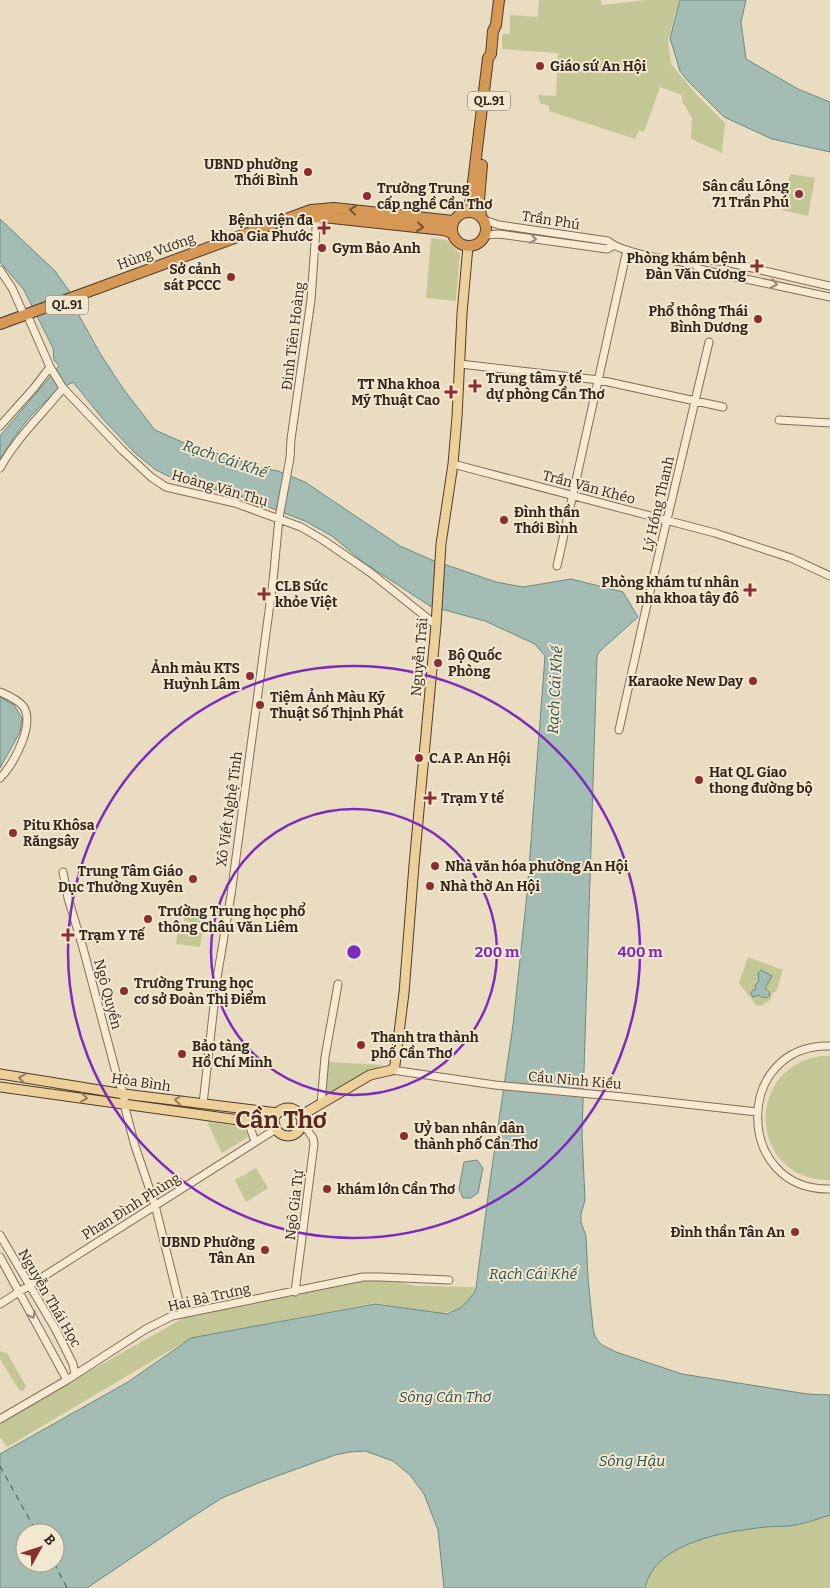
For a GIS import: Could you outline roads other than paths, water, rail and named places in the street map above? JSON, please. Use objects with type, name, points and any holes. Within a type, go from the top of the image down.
[{"type":"highway","name":"QL.91","points":[[492,0],[490,25],[493,31]]},
{"type":"highway","name":"QL.91","points":[[467,212],[471,199],[488,58],[491,54],[499,0]]},
{"type":"highway","name":"QL.91","points":[[482,218],[479,200],[494,59],[491,54]]},
{"type":"highway","name":"Hùng Vương","points":[[27,316],[198,253],[334,208],[453,221]]},
{"type":"highway","points":[[474,212],[482,218],[486,230],[485,236],[478,244],[468,246],[458,242],[452,233],[453,221],[459,214],[474,212]]},
{"type":"highway","name":"Hùng Vương","points":[[318,213],[444,230],[452,233]]},
{"type":"highway","name":"QL.91","points":[[0,324],[27,316]]},
{"type":"highway","name":"QL.91","points":[[0,329],[27,316]]},
{"type":"main road","name":"Nguyễn Trãi","points":[[392,1070],[404,995],[437,622],[441,552],[453,464],[468,246]]},
{"type":"main road","points":[[302,1120],[298,1113],[286,1109],[276,1116],[275,1127],[283,1135],[292,1136],[300,1130],[302,1120],[322,1104],[370,1075],[392,1070]]},
{"type":"main road","name":"Hòa Bình","points":[[0,1074],[124,1094],[278,1113]]},
{"type":"main road","name":"Hòa Bình","points":[[0,1087],[275,1127]]},
{"type":"street","name":"Đinh Tiên Hoàng","points":[[287,471],[311,300],[318,213]]},
{"type":"street","name":"Trần Phú","points":[[482,218],[499,225],[608,242],[613,246],[627,250],[694,264],[699,269],[830,296]]},
{"type":"street","name":"Trần Phú","points":[[485,236],[499,234],[607,249],[613,246]]},
{"type":"street","points":[[557,566],[627,250]]},
{"type":"street","name":"Trần Phú","points":[[694,264],[701,259],[726,262],[830,286]]},
{"type":"street","points":[[0,270],[27,316],[50,367],[0,426]]},
{"type":"street","name":"Lý Hồng Thanh","points":[[619,730],[709,342]]},
{"type":"street","points":[[460,364],[599,380],[723,408]]},
{"type":"street","name":"Hoàng Văn Thụ","points":[[50,367],[63,388],[150,477],[166,487],[235,503],[279,517],[301,527],[376,577],[437,622]]},
{"type":"street","points":[[0,468],[25,430],[51,404],[63,388]]},
{"type":"street","points":[[779,420],[830,423]]},
{"type":"street","name":"Trần Văn Khéo","points":[[453,464],[756,545],[791,558],[830,576]]},
{"type":"street","name":"Xô Viết Nghệ Tĩnh","points":[[203,1104],[218,978],[273,581],[279,517],[287,471]]},
{"type":"street","points":[[0,692],[23,706],[28,719],[20,746],[0,778]]},
{"type":"street","name":"Ngô Quyền","points":[[63,872],[68,898],[118,1080],[124,1094]]},
{"type":"street","points":[[322,1104],[325,1057],[338,984]]},
{"type":"street","points":[[830,1046],[819,1046],[802,1051],[782,1062],[764,1086],[758,1099],[756,1112],[757,1130],[762,1144],[769,1158],[779,1170],[791,1179],[804,1185],[819,1189],[830,1189]]},
{"type":"street","name":"Cầu Ninh Kiều","points":[[392,1070],[495,1085],[756,1112]]},
{"type":"street","points":[[43,1093],[44,1081]]},
{"type":"street","points":[[124,1094],[124,1104],[135,1146],[155,1205],[182,1314]]},
{"type":"street","points":[[251,1109],[250,1122],[255,1142]]},
{"type":"street","name":"Ngô Gia Tự","points":[[295,1292],[314,1144],[313,1138],[302,1120]]},
{"type":"street","name":"Phan Đình Phùng","points":[[0,1304],[255,1142],[275,1127]]},
{"type":"street","name":"Nguyễn Thái Học","points":[[0,1234],[56,1330],[73,1364],[75,1374]]},
{"type":"street","points":[[0,1257],[67,1380]]},
{"type":"street","name":"Hai Bà Trưng","points":[[0,1419],[67,1380],[146,1329],[172,1316],[363,1277],[449,1280]]},
{"type":"water","points":[[680,0],[746,0],[741,22],[746,59],[798,89],[830,102],[830,152],[772,139],[724,117],[688,81],[680,71],[670,38]]},
{"type":"water","points":[[0,219],[55,271],[70,292],[72,303],[101,355],[124,390],[155,430],[182,442],[262,468],[278,471],[305,482],[400,546],[432,560],[496,582],[523,587],[571,579],[623,592],[638,617],[600,651],[597,656],[582,1134],[585,1200],[581,1214],[581,1222],[586,1236],[593,1328],[595,1336],[602,1345],[616,1352],[682,1374],[807,1394],[830,1395],[830,1515],[796,1525],[732,1532],[694,1542],[662,1560],[651,1572],[645,1588],[444,1588],[438,1530],[424,1494],[410,1475],[393,1461],[365,1451],[350,1452],[335,1455],[222,1498],[87,1588],[0,1588],[0,1454],[128,1382],[191,1338],[375,1304],[447,1314],[460,1308],[474,1293],[513,1025],[527,894],[545,656],[535,644],[485,621],[430,606],[363,562],[332,536],[305,521],[232,493],[182,483],[156,470],[135,453],[102,418],[73,382],[51,397],[31,416],[14,437],[0,460],[0,436],[59,366],[54,360],[53,348],[24,290],[0,262]]},
{"type":"water","points":[[0,697],[14,705],[22,718],[20,732],[0,768]]},
{"type":"water","points":[[761,970],[772,976],[765,988],[770,995],[767,998],[759,995],[753,997],[751,994],[756,989],[755,985],[759,981],[758,973]]},
{"type":"water","points":[[477,1160],[483,1168],[478,1193],[471,1198],[463,1198],[459,1189],[464,1162]]},
{"type":"place","name":"Giáo sứ An Hội","points":[[540,66]]},
{"type":"place","name":"UBND phường Thới Bình","points":[[308,172]]},
{"type":"place","name":"Sân cầu Lông 71 Trần Phú","points":[[799,194]]},
{"type":"place","name":"Trường Trung cấp nghề Cần Thơ","points":[[367,196]]},
{"type":"place","name":"Bệnh viện đa khoa Gia Phước","points":[[324,228]]},
{"type":"place","name":"Gym Bảo Anh","points":[[322,248]]},
{"type":"place","name":"Phòng khám bệnh Đàn Văn Cương","points":[[757,266]]},
{"type":"place","name":"Sở cảnh sát PCCC","points":[[231,277]]},
{"type":"place","name":"Phổ thông Thái Bình Dương","points":[[758,319]]},
{"type":"place","name":"Trung tâm y tế dự phòng Cần Thơ","points":[[475,386]]},
{"type":"place","name":"TT Nha khoa Mỹ Thuật Cao","points":[[451,392]]},
{"type":"place","name":"Đình thần Thới Bình","points":[[504,520]]},
{"type":"place","name":"Phòng khám tư nhân nha khoa tây đô","points":[[750,590]]},
{"type":"place","name":"CLB Sức khỏe Việt","points":[[264,594]]},
{"type":"place","name":"Bộ Quốc Phòng","points":[[438,663]]},
{"type":"place","name":"Ảnh màu KTS Huỳnh Lâm","points":[[250,676]]},
{"type":"place","name":"Karaoke New Day","points":[[753,681]]},
{"type":"place","name":"Tiệm Ảnh Màu Kỹ Thuật Số Thịnh Phát","points":[[260,705]]},
{"type":"place","name":"C.A P. An Hội","points":[[419,758]]},
{"type":"place","name":"Hat QL Giao thong đường bộ","points":[[699,780]]},
{"type":"place","name":"Trạm Y tế","points":[[430,798]]},
{"type":"place","name":"Pitu Khôsa Răngsây","points":[[13,833]]},
{"type":"place","name":"Nhà văn hóa phường An Hội","points":[[435,866]]},
{"type":"place","name":"Trung Tâm Giáo Dục Thường Xuyên","points":[[193,879]]},
{"type":"place","name":"Nhà thờ An Hội","points":[[430,886]]},
{"type":"place","name":"Trường Trung học phổ thông Châu Văn Liêm","points":[[148,919]]},
{"type":"place","name":"Trạm Y Tế","points":[[68,935]]},
{"type":"place","name":"Trường Trung học cơ sở Đoàn Thị Điểm","points":[[124,991]]},
{"type":"place","name":"Thanh tra thành phố Cần Thơ","points":[[361,1045]]},
{"type":"place","name":"Bảo tàng Hồ Chí Minh","points":[[182,1054]]},
{"type":"place","name":"Uỷ ban nhân dân thành phố Cần Thơ","points":[[404,1136]]},
{"type":"place","name":"khám lớn Cần Thơ","points":[[327,1189]]},
{"type":"place","name":"Đình thần Tân An","points":[[795,1232]]},
{"type":"place","name":"UBND Phường Tân An","points":[[265,1250]]},
{"type":"district","name":"Cần Thơ","points":[[281,1120]]},
{"type":"water label","name":"Rạch Cái Khế","points":[[225,459]]},
{"type":"water label","name":"Rạch Cái Khế","points":[[555,690]]},
{"type":"water label","name":"Rạch Cái Khế","points":[[533,1274]]},
{"type":"water label","name":"Sông Cần Thơ","points":[[445,1397]]},
{"type":"water label","name":"Sông Hậu","points":[[632,1461]]}]
